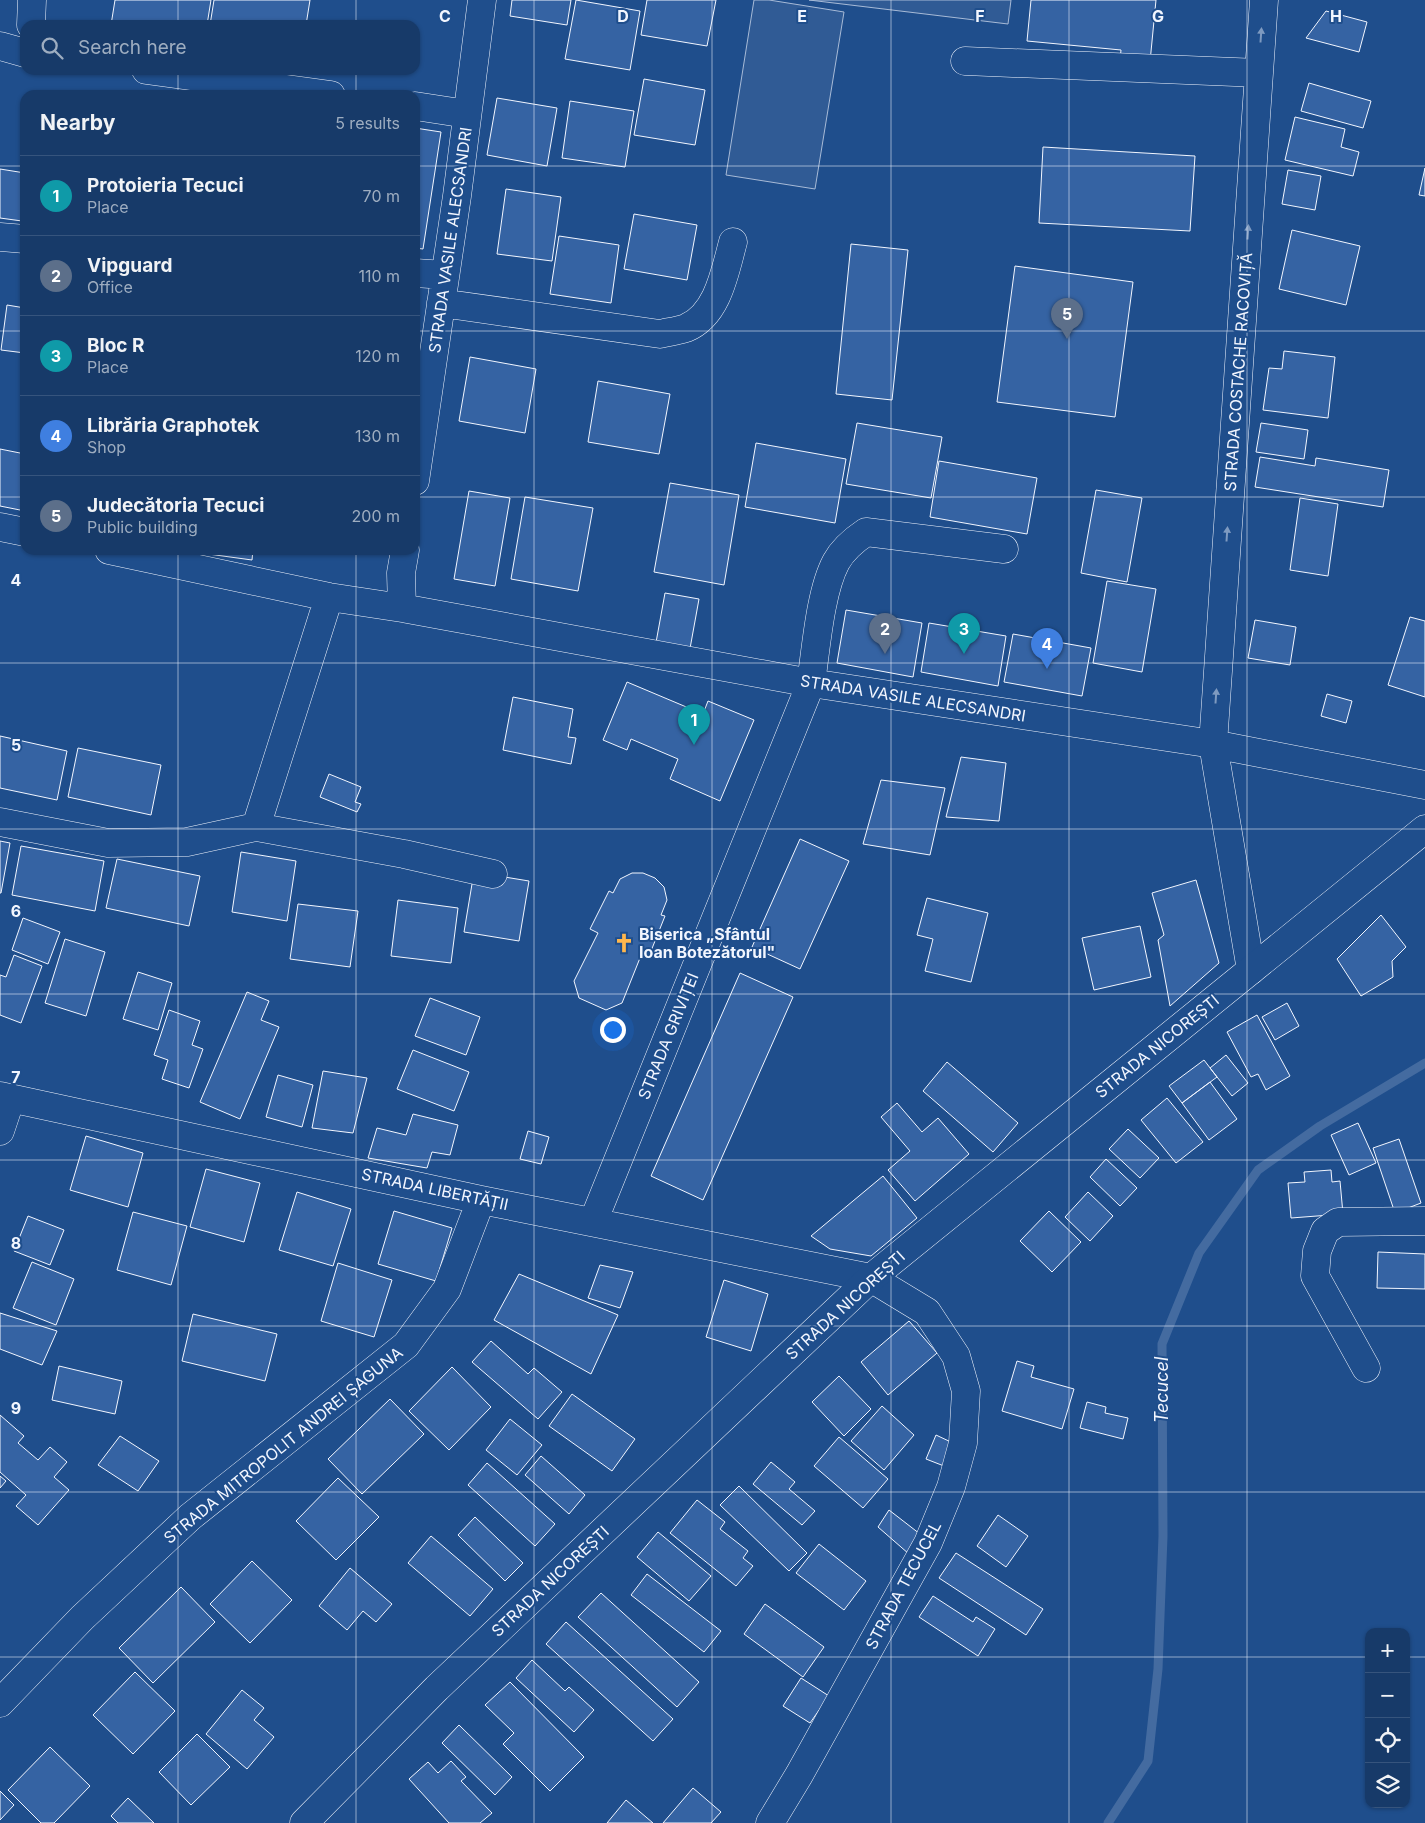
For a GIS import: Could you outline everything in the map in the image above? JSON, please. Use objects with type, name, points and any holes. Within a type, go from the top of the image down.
[{"type":"street","points":[[31,20],[32,0]]},
{"type":"street","name":"STRADA VASILE ALECSANDRI","points":[[420,447],[482,0]]},
{"type":"street","name":"STRADA COSTACHE RACOVIȚĂ","points":[[1251,970],[1213,744],[1264,0]]},
{"type":"street","points":[[0,46],[20,52]]},
{"type":"street","points":[[964,61],[1258,73]]},
{"type":"street","points":[[183,75],[294,90]]},
{"type":"street","points":[[420,107],[467,114]]},
{"type":"street","points":[[0,237],[20,239]]},
{"type":"street","points":[[441,303],[660,334],[686,328],[700,320],[720,291],[733,242]]},
{"type":"street","points":[[420,273],[445,275]]},
{"type":"street","points":[[0,527],[20,531]]},
{"type":"street","name":"STRADA GRIVIȚEI","points":[[593,1222],[811,683],[826,588],[836,562],[851,542],[866,532],[1004,549]]},
{"type":"street","name":"STRADA VASILE ALECSANDRI","points":[[132,555],[329,597],[402,608],[811,683],[1213,744],[1425,785]]},
{"type":"street","points":[[402,608],[401,573],[404,555]]},
{"type":"street","points":[[256,827],[329,597]]},
{"type":"street","points":[[0,822],[108,843],[187,842],[256,827],[404,854],[493,874]]},
{"type":"street","name":"STRADA NICOREȘTI","points":[[304,1823],[437,1688],[871,1278],[1425,829]]},
{"type":"street","points":[[0,1131],[6,1097]]},
{"type":"street","name":"STRADA LIBERTĂȚII","points":[[6,1097],[481,1200],[871,1278]]},
{"type":"street","name":"STRADA MITROPOLIT ANDREI ȘAGUNA","points":[[0,1703],[82,1618],[190,1517],[406,1345],[447,1288],[481,1200]]},
{"type":"street","points":[[1366,1368],[1315,1276],[1317,1251],[1325,1231],[1338,1222],[1425,1221]]},
{"type":"street","name":"STRADA TECUCEL","points":[[770,1823],[804,1767],[928,1543],[951,1487],[963,1443],[966,1391],[956,1356],[927,1312],[871,1278]]},
{"type":"shaded area","points":[[754,0],[769,0],[844,12],[815,189],[726,175]]},
{"type":"shaded area","points":[[809,0],[1011,0],[1008,24]]},
{"type":"building","points":[[115,0],[211,0],[208,20],[112,20]]},
{"type":"building","points":[[214,0],[310,0],[307,20],[211,20]]},
{"type":"building","points":[[512,0],[571,0],[567,25],[510,16]]},
{"type":"building","points":[[576,0],[640,11],[630,70],[565,59]]},
{"type":"building","points":[[647,0],[716,0],[707,46],[641,35]]},
{"type":"building","points":[[1031,0],[1156,0],[1150,62],[1120,60],[1121,50],[1027,41]]},
{"type":"building","points":[[1326,11],[1367,22],[1359,52],[1306,38]]},
{"type":"building","points":[[644,79],[705,90],[695,145],[634,135]]},
{"type":"building","points":[[1309,83],[1371,101],[1363,128],[1301,111]]},
{"type":"building","points":[[497,98],[557,108],[547,166],[487,155]]},
{"type":"building","points":[[570,101],[634,111],[625,167],[562,158]]},
{"type":"building","points":[[1295,117],[1345,129],[1341,147],[1359,152],[1353,176],[1285,160]]},
{"type":"building","points":[[420,129],[441,132],[423,249],[420,249]]},
{"type":"building","points":[[1043,147],[1195,156],[1190,231],[1039,223]]},
{"type":"building","points":[[1425,168],[1425,196],[1419,195]]},
{"type":"building","points":[[0,169],[20,172],[20,221],[0,218]]},
{"type":"building","points":[[1288,170],[1321,176],[1315,210],[1282,204]]},
{"type":"building","points":[[506,189],[561,197],[552,261],[497,254]]},
{"type":"building","points":[[634,214],[697,225],[687,280],[624,269]]},
{"type":"building","points":[[1292,230],[1360,246],[1346,305],[1279,289]]},
{"type":"building","points":[[559,236],[619,245],[611,303],[550,294]]},
{"type":"building","points":[[851,244],[908,250],[892,400],[836,394]]},
{"type":"building","points":[[1015,266],[1133,282],[1115,417],[997,402]]},
{"type":"building","points":[[7,305],[20,307],[20,352],[1,350]]},
{"type":"building","points":[[1284,351],[1335,357],[1328,418],[1263,410],[1269,368],[1282,369]]},
{"type":"building","points":[[470,357],[536,369],[525,433],[459,421]]},
{"type":"building","points":[[598,381],[670,394],[659,454],[588,442]]},
{"type":"building","points":[[857,423],[942,437],[931,498],[846,484]]},
{"type":"building","points":[[1261,423],[1308,430],[1304,459],[1256,452]]},
{"type":"building","points":[[756,443],[846,459],[835,523],[745,507]]},
{"type":"building","points":[[0,449],[20,453],[20,510],[0,506]]},
{"type":"building","points":[[1260,457],[1315,466],[1316,458],[1389,470],[1383,507],[1255,487]]},
{"type":"building","points":[[939,461],[1037,478],[1027,534],[930,517]]},
{"type":"building","points":[[670,483],[739,495],[724,585],[654,572]]},
{"type":"building","points":[[1096,490],[1142,498],[1127,582],[1081,573]]},
{"type":"building","points":[[469,491],[510,498],[495,586],[454,579]]},
{"type":"building","points":[[525,497],[593,508],[578,591],[511,579]]},
{"type":"building","points":[[1300,498],[1338,504],[1328,576],[1290,570]]},
{"type":"building","points":[[216,555],[252,555],[252,560]]},
{"type":"building","points":[[1107,581],[1156,589],[1142,672],[1093,663]]},
{"type":"building","points":[[665,593],[699,599],[689,654],[655,648]]},
{"type":"building","points":[[846,610],[922,623],[913,677],[837,663]]},
{"type":"building","points":[[1410,617],[1425,621],[1425,697],[1388,685]]},
{"type":"building","points":[[1255,620],[1296,627],[1290,665],[1248,658]]},
{"type":"building","points":[[929,623],[1006,636],[998,686],[921,672]]},
{"type":"building","points":[[1013,634],[1091,648],[1082,696],[1004,682]]},
{"type":"building","points":[[627,682],[703,714],[708,701],[754,720],[720,801],[670,779],[678,759],[631,739],[627,750],[603,740]]},
{"type":"building","points":[[1327,694],[1352,701],[1346,723],[1321,716]]},
{"type":"building","points":[[513,697],[573,709],[568,737],[576,738],[571,764],[503,750]]},
{"type":"building","points":[[0,736],[67,751],[57,800],[0,788]]},
{"type":"building","points":[[78,748],[161,765],[151,815],[68,797]]},
{"type":"building","points":[[961,757],[1006,763],[999,821],[946,817]]},
{"type":"building","points":[[329,774],[361,787],[355,802],[361,804],[357,812],[320,797]]},
{"type":"building","points":[[881,780],[945,788],[930,855],[863,844]]},
{"type":"building","points":[[800,839],[849,861],[800,969],[752,947]]},
{"type":"building","points":[[0,841],[10,843],[1,893],[0,893]]},
{"type":"building","points":[[21,846],[104,861],[95,911],[12,895]]},
{"type":"building","points":[[241,852],[296,861],[287,921],[232,912]]},
{"type":"building","points":[[117,859],[200,876],[189,926],[106,908]]},
{"type":"building","points":[[474,872],[529,881],[519,941],[464,932]]},
{"type":"building","name":"Biserica „Sfântul Ioan Botezătorul\"","points":[[632,873],[643,873],[655,878],[664,887],[667,900],[661,915],[665,916],[649,956],[642,953],[622,1003],[606,1010],[579,998],[574,981],[598,933],[590,929],[609,891],[613,893],[620,879]]},
{"type":"building","points":[[1196,880],[1219,963],[1170,1006],[1158,940],[1164,935],[1152,893]]},
{"type":"building","points":[[927,898],[988,913],[971,982],[925,971],[933,939],[917,935]]},
{"type":"building","points":[[398,900],[458,908],[451,963],[391,956]]},
{"type":"building","points":[[298,904],[358,911],[350,967],[290,959]]},
{"type":"building","points":[[1381,915],[1406,947],[1392,961],[1393,977],[1361,996],[1337,959]]},
{"type":"building","points":[[23,918],[60,932],[48,964],[12,950]]},
{"type":"building","points":[[1140,926],[1151,977],[1094,990],[1082,938]]},
{"type":"building","points":[[65,939],[105,952],[86,1016],[45,1003]]},
{"type":"building","points":[[14,955],[42,966],[21,1023],[0,1015],[0,975],[6,977]]},
{"type":"building","points":[[138,972],[172,983],[158,1030],[123,1019]]},
{"type":"building","points":[[740,973],[793,997],[703,1200],[651,1176]]},
{"type":"building","points":[[247,992],[269,1001],[261,1020],[279,1027],[240,1119],[200,1102]]},
{"type":"building","points":[[430,998],[480,1017],[466,1055],[415,1036]]},
{"type":"building","points":[[1287,1003],[1299,1026],[1275,1040],[1262,1017]]},
{"type":"building","points":[[169,1010],[200,1021],[192,1045],[203,1049],[189,1088],[162,1079],[168,1060],[154,1055]]},
{"type":"building","points":[[1257,1015],[1290,1076],[1266,1090],[1258,1074],[1251,1077],[1227,1032]]},
{"type":"building","points":[[413,1050],[469,1072],[454,1111],[397,1089]]},
{"type":"building","points":[[1226,1055],[1248,1083],[1232,1096],[1210,1068]]},
{"type":"building","points":[[1204,1060],[1217,1077],[1182,1103],[1169,1086]]},
{"type":"building","points":[[947,1062],[1018,1123],[993,1152],[923,1091]]},
{"type":"building","points":[[323,1071],[367,1078],[353,1133],[312,1128]]},
{"type":"building","points":[[278,1075],[313,1085],[302,1127],[266,1117]]},
{"type":"building","points":[[1210,1082],[1237,1119],[1209,1140],[1182,1103]]},
{"type":"building","points":[[1167,1098],[1203,1142],[1176,1163],[1141,1120]]},
{"type":"building","points":[[897,1103],[922,1132],[938,1118],[969,1154],[915,1201],[888,1170],[910,1151],[881,1117]]},
{"type":"building","points":[[413,1114],[458,1125],[450,1155],[432,1152],[427,1168],[368,1158],[377,1128],[406,1135]]},
{"type":"building","points":[[1358,1123],[1376,1163],[1349,1175],[1331,1135]]},
{"type":"building","points":[[1128,1129],[1159,1158],[1140,1178],[1109,1149]]},
{"type":"building","points":[[528,1131],[549,1137],[541,1164],[520,1159]]},
{"type":"building","points":[[86,1136],[143,1153],[128,1207],[70,1190]]},
{"type":"building","points":[[1399,1139],[1421,1203],[1395,1213],[1373,1148]]},
{"type":"building","points":[[1106,1159],[1137,1188],[1120,1206],[1090,1177]]},
{"type":"building","points":[[206,1169],[260,1183],[244,1242],[190,1227]]},
{"type":"building","points":[[1331,1170],[1332,1182],[1340,1181],[1343,1214],[1291,1218],[1288,1183],[1305,1182],[1304,1172]]},
{"type":"building","points":[[883,1176],[917,1218],[871,1256],[830,1249],[811,1236]]},
{"type":"building","points":[[297,1192],[351,1209],[333,1266],[279,1250]]},
{"type":"building","points":[[1088,1192],[1113,1216],[1090,1241],[1065,1217]]},
{"type":"building","points":[[394,1211],[452,1228],[436,1281],[378,1264]]},
{"type":"building","points":[[1049,1211],[1081,1242],[1052,1272],[1020,1241]]},
{"type":"building","points":[[133,1212],[187,1226],[171,1285],[117,1270]]},
{"type":"building","points":[[28,1216],[64,1230],[50,1265],[14,1251]]},
{"type":"building","points":[[1378,1252],[1425,1254],[1425,1289],[1377,1288]]},
{"type":"building","points":[[32,1262],[74,1279],[56,1325],[13,1308]]},
{"type":"building","points":[[338,1263],[392,1280],[374,1337],[321,1321]]},
{"type":"building","points":[[600,1265],[633,1272],[620,1308],[588,1298]]},
{"type":"building","points":[[519,1274],[618,1315],[591,1374],[494,1320]]},
{"type":"building","points":[[724,1280],[768,1294],[751,1351],[706,1337]]},
{"type":"building","points":[[0,1313],[57,1331],[42,1365],[0,1349]]},
{"type":"building","points":[[193,1314],[277,1334],[265,1381],[182,1361]]},
{"type":"building","points":[[909,1321],[937,1353],[888,1395],[861,1362]]},
{"type":"building","points":[[491,1341],[528,1374],[534,1368],[562,1392],[538,1419],[472,1362]]},
{"type":"building","points":[[1017,1361],[1034,1366],[1031,1377],[1074,1389],[1062,1429],[1002,1411]]},
{"type":"building","points":[[59,1366],[122,1381],[115,1414],[52,1400]]},
{"type":"building","points":[[452,1367],[491,1407],[449,1450],[409,1411]]},
{"type":"building","points":[[839,1376],[871,1409],[844,1436],[812,1402]]},
{"type":"building","points":[[572,1394],[635,1439],[612,1471],[549,1426]]},
{"type":"building","points":[[390,1399],[424,1434],[362,1494],[328,1459]]},
{"type":"building","points":[[1087,1402],[1106,1407],[1105,1413],[1128,1418],[1123,1439],[1080,1428]]},
{"type":"building","points":[[882,1406],[914,1435],[884,1470],[851,1441]]},
{"type":"building","points":[[0,1415],[24,1436],[18,1443],[38,1460],[50,1447],[67,1462],[54,1477],[69,1490],[38,1525],[16,1506],[26,1495],[0,1472]]},
{"type":"building","points":[[510,1419],[542,1445],[517,1475],[486,1450]]},
{"type":"building","points":[[936,1435],[953,1443],[944,1466],[926,1459]]},
{"type":"building","points":[[120,1436],[159,1461],[138,1491],[98,1465]]},
{"type":"building","points":[[839,1437],[888,1479],[863,1508],[814,1466]]},
{"type":"building","points":[[541,1456],[585,1495],[569,1514],[525,1475]]},
{"type":"building","points":[[771,1462],[795,1482],[789,1489],[815,1511],[802,1525],[753,1484]]},
{"type":"building","points":[[487,1463],[555,1524],[535,1546],[468,1485]]},
{"type":"building","points":[[0,1476],[6,1481],[0,1488]]},
{"type":"building","points":[[338,1478],[379,1517],[336,1560],[296,1521]]},
{"type":"building","points":[[739,1486],[807,1553],[789,1571],[720,1505]]},
{"type":"building","points":[[697,1500],[725,1522],[720,1529],[748,1551],[743,1558],[753,1566],[736,1586],[670,1533]]},
{"type":"building","points":[[889,1510],[920,1534],[909,1554],[878,1527]]},
{"type":"building","points":[[998,1515],[1028,1536],[1006,1567],[977,1546]]},
{"type":"building","points":[[475,1517],[523,1563],[505,1581],[458,1535]]},
{"type":"building","points":[[658,1532],[711,1576],[689,1601],[637,1557]]},
{"type":"building","points":[[431,1536],[493,1589],[470,1616],[408,1563]]},
{"type":"building","points":[[819,1544],[866,1581],[844,1610],[796,1573]]},
{"type":"building","points":[[956,1553],[1043,1609],[1026,1635],[939,1578]]},
{"type":"building","points":[[252,1561],[292,1600],[250,1643],[210,1604]]},
{"type":"building","points":[[350,1568],[392,1604],[376,1622],[363,1611],[347,1630],[319,1606]]},
{"type":"building","points":[[647,1574],[721,1631],[704,1652],[631,1595]]},
{"type":"building","points":[[181,1587],[215,1622],[153,1683],[119,1648]]},
{"type":"building","points":[[601,1593],[699,1682],[677,1707],[578,1617]]},
{"type":"building","points":[[933,1596],[973,1622],[976,1617],[995,1629],[978,1656],[919,1617]]},
{"type":"building","points":[[765,1604],[824,1647],[803,1677],[744,1634]]},
{"type":"building","points":[[566,1622],[673,1719],[653,1741],[546,1644]]},
{"type":"building","points":[[532,1660],[565,1691],[569,1687],[594,1710],[574,1732],[516,1678]]},
{"type":"building","points":[[135,1672],[175,1711],[133,1754],[93,1715]]},
{"type":"building","points":[[801,1678],[829,1696],[810,1723],[783,1706]]},
{"type":"building","points":[[510,1682],[584,1757],[550,1791],[503,1744],[514,1733],[485,1705]]},
{"type":"building","points":[[242,1690],[264,1708],[254,1720],[274,1737],[247,1769],[206,1734]]},
{"type":"building","points":[[459,1725],[512,1777],[495,1795],[442,1743]]},
{"type":"building","points":[[197,1734],[230,1767],[191,1805],[159,1772]]},
{"type":"building","points":[[50,1747],[90,1786],[54,1823],[41,1823],[8,1790]]},
{"type":"building","points":[[451,1761],[466,1777],[461,1781],[492,1813],[480,1823],[449,1823],[409,1779],[428,1762],[438,1773]]},
{"type":"building","points":[[693,1788],[721,1812],[711,1823],[663,1823]]},
{"type":"building","points":[[0,1791],[14,1805],[0,1820]]},
{"type":"building","points":[[128,1798],[154,1823],[118,1823],[111,1816]]},
{"type":"building","points":[[626,1800],[653,1823],[607,1823]]},
{"type":"waterway","name":"Tecucel","points":[[1108,1823],[1148,1761],[1158,1669],[1163,1536],[1162,1344],[1199,1253],[1258,1170],[1320,1126],[1425,1063]]},
{"type":"place","name":"Judecătoria Tecuci","points":[[1067,339]]},
{"type":"place","name":"Vipguard","points":[[885,654]]},
{"type":"place","name":"Bloc R","points":[[964,654]]},
{"type":"place","name":"Librăria Graphotek","points":[[1047,669]]},
{"type":"place","name":"Protoieria Tecuci","points":[[694,745]]},
{"type":"place","name":"Biserica „Sfântul Ioan Botezătorul\"","points":[[624,943]]}]
